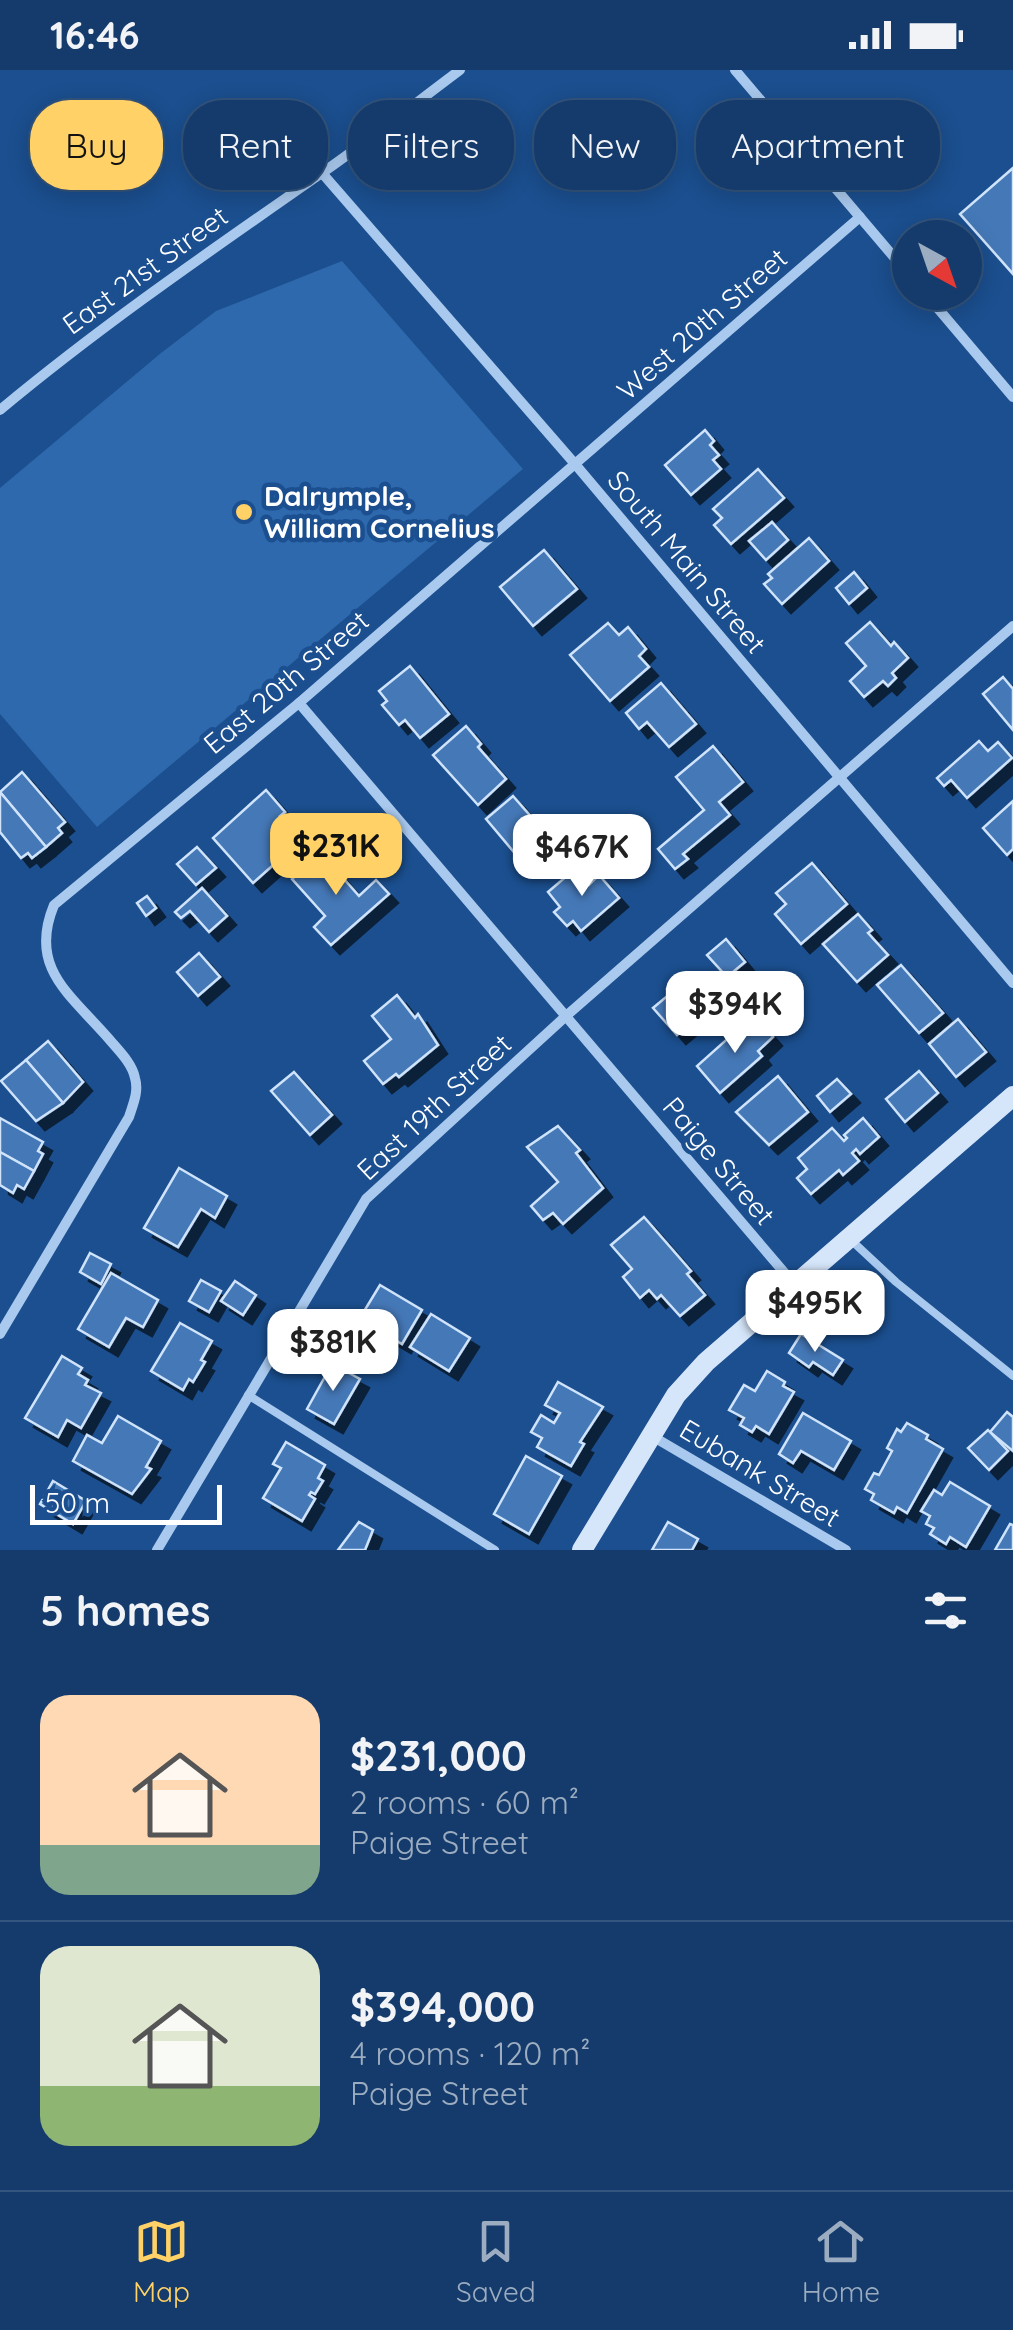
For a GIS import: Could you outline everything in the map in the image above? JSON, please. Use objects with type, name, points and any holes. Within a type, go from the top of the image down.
[{"type":"street","name":"East 21st Street","points":[[328,169],[460,70]]},
{"type":"street","points":[[735,70],[892,255]]},
{"type":"street","name":"South Main Street","points":[[328,181],[575,464],[1013,983]]},
{"type":"street","name":"East 21st Street","points":[[0,410],[76,346],[299,190]]},
{"type":"street","name":"West 20th Street","points":[[575,464],[860,218]]},
{"type":"street","points":[[939,310],[1013,396]]},
{"type":"street","name":"East 20th Street","points":[[0,1334],[129,1117],[136,1096],[136,1078],[125,1058],[54,976],[45,954],[44,930],[54,905],[299,703],[575,464]]},
{"type":"street","name":"East 19th Street","points":[[158,1550],[366,1199],[566,1016],[1013,626]]},
{"type":"street","name":"Paige Street","points":[[299,703],[794,1284]]},
{"type":"street","points":[[582,1550],[686,1384],[794,1284],[1013,1096]]},
{"type":"street","name":"Eubank Street","points":[[651,1436],[846,1550]]},
{"type":"lane","points":[[848,1238],[1013,1376]]},
{"type":"lane","points":[[248,1395],[495,1550]]},
{"type":"shaded area","points":[[342,261],[523,469],[97,827],[0,714],[0,488],[216,311]]},
{"type":"building","points":[[1013,168],[1013,274],[982,239],[982,220],[965,220],[960,214]]},
{"type":"building","points":[[705,430],[714,441],[710,445],[719,455],[713,460],[721,469],[691,495],[665,465]]},
{"type":"building","points":[[758,469],[784,498],[731,544],[714,525],[722,518],[713,509]]},
{"type":"building","points":[[772,522],[788,540],[766,560],[749,541]]},
{"type":"building","points":[[809,538],[829,561],[782,604],[764,584],[772,578],[768,574]]},
{"type":"building","points":[[544,550],[577,589],[533,626],[500,587]]},
{"type":"building","points":[[854,572],[867,588],[849,604],[836,588]]},
{"type":"building","points":[[870,622],[908,658],[892,673],[896,678],[888,686],[883,681],[864,697],[850,681],[866,666],[846,643]]},
{"type":"building","points":[[608,623],[619,635],[628,627],[646,649],[639,656],[649,667],[610,701],[570,655]]},
{"type":"building","points":[[410,666],[449,714],[420,738],[405,720],[399,725],[382,705],[387,701],[379,691]]},
{"type":"building","points":[[1003,677],[1013,689],[1013,730],[983,694]]},
{"type":"building","points":[[661,683],[696,724],[669,747],[647,722],[639,729],[626,713]]},
{"type":"building","points":[[466,726],[481,744],[478,747],[506,779],[478,805],[433,755]]},
{"type":"building","points":[[979,741],[988,751],[998,742],[1012,758],[967,798],[951,780],[944,786],[937,778]]},
{"type":"building","points":[[713,746],[743,782],[719,802],[730,815],[683,854],[688,859],[675,869],[658,849],[704,810],[676,777]]},
{"type":"building","points":[[22,772],[65,822],[58,828],[62,833],[46,847],[0,792]]},
{"type":"building","points":[[266,790],[285,812],[280,816],[284,820],[280,824],[298,843],[253,883],[213,838]]},
{"type":"building","points":[[0,792],[46,847],[32,858],[28,853],[21,858],[0,832]]},
{"type":"building","points":[[513,796],[540,827],[548,820],[559,832],[523,863],[486,819]]},
{"type":"building","points":[[1013,801],[1013,849],[1007,855],[983,828]]},
{"type":"building","points":[[197,847],[216,868],[196,885],[177,864]]},
{"type":"building","points":[[321,853],[359,896],[376,880],[389,894],[331,945],[314,927],[325,916],[292,879]]},
{"type":"building","points":[[812,863],[847,904],[801,944],[775,914],[786,904],[776,893]]},
{"type":"building","points":[[575,869],[589,885],[599,875],[619,898],[581,931],[573,921],[567,926],[554,912],[560,907],[548,892]]},
{"type":"building","points":[[202,888],[227,916],[209,932],[190,911],[181,918],[175,912]]},
{"type":"building","points":[[147,896],[156,908],[146,916],[137,903]]},
{"type":"building","points":[[858,914],[872,930],[868,933],[888,955],[857,982],[823,944]]},
{"type":"building","points":[[726,939],[745,962],[727,977],[707,955]]},
{"type":"building","points":[[199,953],[220,977],[198,996],[177,972]]},
{"type":"building","points":[[901,965],[943,1013],[919,1033],[877,985]]},
{"type":"building","points":[[683,974],[693,985],[698,980],[721,1006],[701,1025],[696,1019],[677,1035],[653,1008],[671,993],[667,989]]},
{"type":"building","points":[[397,995],[415,1018],[418,1014],[438,1045],[399,1077],[396,1074],[383,1084],[364,1061],[391,1039],[372,1016]]},
{"type":"building","points":[[958,1019],[986,1052],[956,1077],[929,1044]]},
{"type":"building","points":[[758,1020],[773,1037],[758,1051],[762,1056],[720,1093],[697,1066],[734,1033],[738,1038]]},
{"type":"building","points":[[48,1041],[83,1082],[63,1103],[26,1060]]},
{"type":"building","points":[[26,1060],[63,1103],[36,1121],[1,1081]]},
{"type":"building","points":[[919,1071],[938,1093],[905,1122],[886,1099]]},
{"type":"building","points":[[294,1072],[332,1115],[310,1135],[271,1091]]},
{"type":"building","points":[[778,1076],[808,1112],[769,1145],[736,1112]]},
{"type":"building","points":[[837,1079],[851,1094],[830,1112],[817,1096]]},
{"type":"building","points":[[0,1118],[43,1142],[38,1151],[43,1154],[34,1171],[0,1152]]},
{"type":"building","points":[[863,1118],[879,1137],[860,1154],[856,1149],[852,1153],[859,1161],[843,1175],[839,1170],[811,1194],[797,1178],[807,1169],[798,1158],[832,1128],[844,1141],[844,1135]]},
{"type":"building","points":[[558,1126],[580,1150],[576,1153],[603,1188],[563,1224],[553,1213],[543,1220],[531,1206],[558,1182],[527,1147]]},
{"type":"building","points":[[0,1152],[34,1171],[24,1189],[17,1185],[13,1193],[0,1185]]},
{"type":"building","points":[[179,1168],[227,1196],[215,1218],[201,1209],[178,1247],[144,1228]]},
{"type":"building","points":[[644,1217],[691,1271],[687,1274],[705,1295],[680,1316],[661,1295],[657,1299],[649,1290],[640,1298],[623,1277],[632,1269],[611,1245]]},
{"type":"building","points":[[90,1253],[111,1264],[101,1284],[80,1272]]},
{"type":"building","points":[[111,1273],[158,1300],[143,1327],[126,1318],[109,1347],[78,1329]]},
{"type":"building","points":[[201,1280],[221,1291],[209,1312],[189,1301]]},
{"type":"building","points":[[235,1281],[256,1295],[243,1315],[221,1301]]},
{"type":"building","points":[[380,1285],[422,1310],[402,1344],[383,1333],[376,1345],[352,1331]]},
{"type":"building","points":[[431,1314],[470,1338],[449,1371],[410,1347]]},
{"type":"building","points":[[180,1323],[212,1341],[201,1360],[205,1362],[183,1390],[151,1371]]},
{"type":"building","points":[[801,1334],[843,1360],[833,1375],[813,1362],[809,1367],[789,1353]]},
{"type":"building","points":[[62,1356],[82,1368],[78,1374],[88,1380],[85,1385],[101,1393],[81,1428],[67,1420],[58,1437],[25,1418]]},
{"type":"building","points":[[332,1364],[360,1379],[334,1424],[307,1409]]},
{"type":"building","points":[[767,1371],[794,1392],[769,1434],[756,1426],[752,1432],[740,1425],[744,1418],[729,1410],[744,1385],[755,1391]]},
{"type":"building","points":[[558,1382],[603,1407],[580,1442],[584,1444],[571,1466],[537,1447],[542,1438],[531,1432],[541,1415],[554,1423],[560,1413],[545,1405]]},
{"type":"building","points":[[1007,1412],[1013,1417],[1013,1451],[990,1432]]},
{"type":"building","points":[[803,1413],[851,1441],[834,1470],[801,1451],[793,1463],[779,1454]]},
{"type":"building","points":[[118,1416],[161,1441],[146,1467],[151,1469],[132,1494],[73,1461],[87,1435],[102,1443]]},
{"type":"building","points":[[907,1423],[943,1449],[907,1513],[897,1507],[894,1513],[871,1500],[874,1494],[865,1489],[874,1473],[879,1475],[892,1451],[887,1448],[897,1429],[901,1432]]},
{"type":"building","points":[[988,1430],[1008,1451],[989,1470],[968,1448]]},
{"type":"building","points":[[286,1442],[325,1465],[318,1478],[323,1481],[315,1494],[309,1495],[315,1499],[302,1521],[263,1498],[281,1468],[273,1464]]},
{"type":"building","points":[[526,1456],[562,1476],[529,1534],[494,1514]]},
{"type":"building","points":[[53,1481],[86,1501],[73,1524],[40,1504]]},
{"type":"building","points":[[950,1482],[990,1506],[966,1547],[950,1537],[946,1544],[930,1534],[934,1528],[926,1524],[930,1516],[921,1511],[934,1490],[942,1495]]},
{"type":"building","points":[[359,1522],[373,1530],[365,1550],[338,1550]]},
{"type":"building","points":[[668,1522],[698,1539],[692,1550],[652,1550]]},
{"type":"building","points":[[1010,1524],[1013,1550],[995,1550]]},
{"type":"place","name":"Dalrymple, William Cornelius","points":[[244,512]]}]
